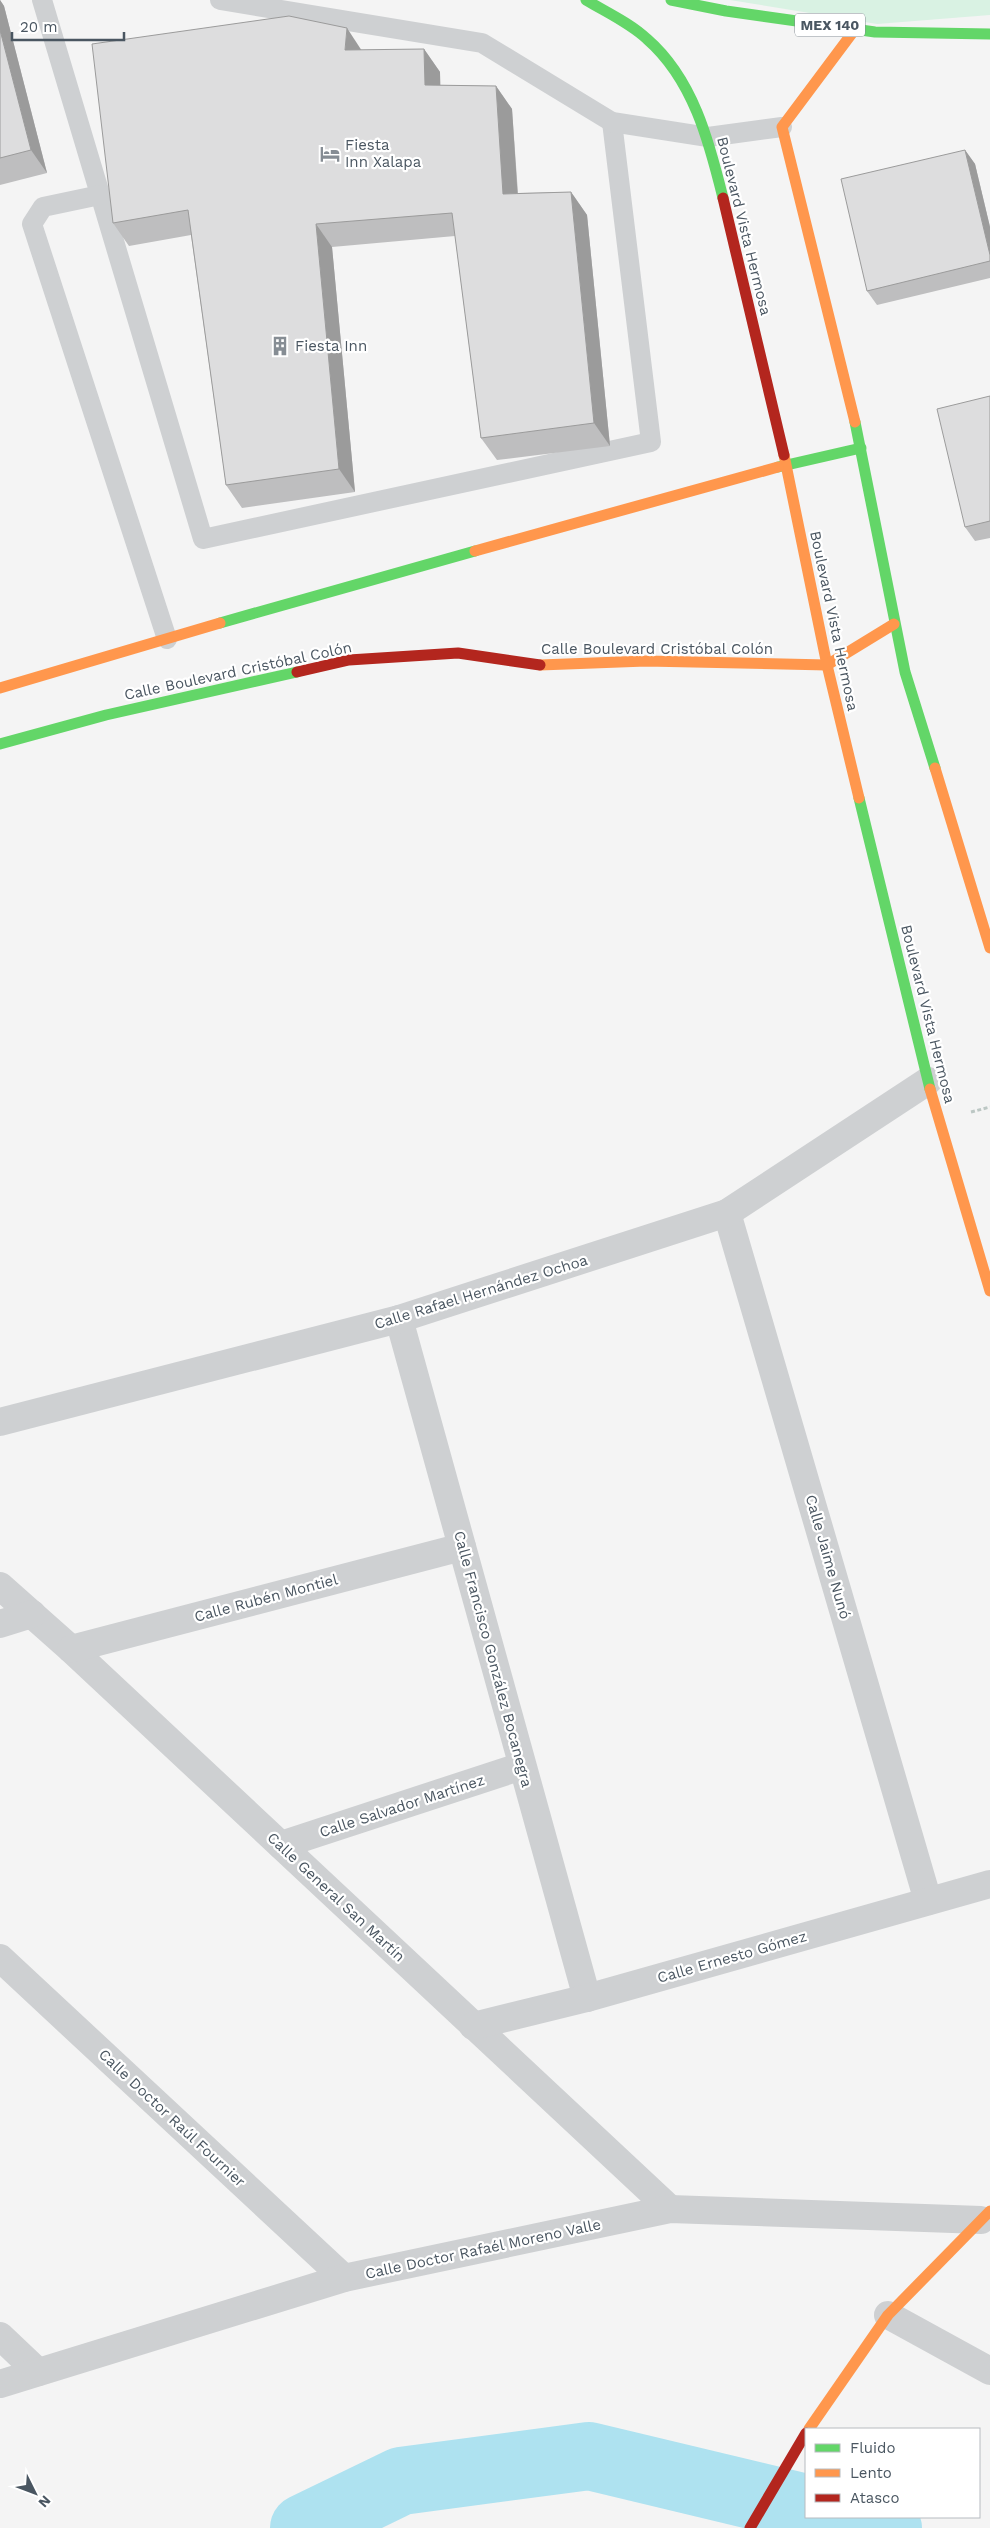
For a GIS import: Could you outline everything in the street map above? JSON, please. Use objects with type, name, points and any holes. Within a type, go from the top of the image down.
[{"type":"main road","name":"Boulevard Vista Hermosa","points":[[586,0],[647,38],[677,71],[708,137],[786,466],[827,665],[928,1081],[990,1291]]},
{"type":"main road","name":"MEX 140","points":[[671,0],[726,11],[875,32],[990,34]]},
{"type":"main road","points":[[856,28],[782,127],[861,448],[894,624],[905,672],[990,948]]},
{"type":"main road","points":[[0,688],[338,589],[786,466],[861,448]]},
{"type":"main road","points":[[827,665],[894,624]]},
{"type":"main road","name":"Calle Boulevard Cristóbal Colón","points":[[0,744],[106,715],[349,660],[458,653],[550,666],[646,660],[827,665]]},
{"type":"main road","points":[[810,2428],[888,2315],[986,2215]]},
{"type":"main road","points":[[750,2528],[805,2435]]},
{"type":"street","name":"Calle Rafael Hernández Ochoa","points":[[0,1422],[399,1319],[727,1213],[928,1081]]},
{"type":"street","name":"Calle Jaime Nunó","points":[[727,1213],[928,1901]]},
{"type":"street","name":"Calle Francisco González Bocanegra","points":[[399,1319],[587,1998]]},
{"type":"street","name":"Calle Rubén Montiel","points":[[71,1649],[462,1547]]},
{"type":"street","name":"Calle General San Martín","points":[[0,1586],[71,1649],[670,2209]]},
{"type":"street","points":[[0,1624],[32,1614]]},
{"type":"street","name":"Calle Salvador Martínez","points":[[281,1846],[522,1766]]},
{"type":"street","name":"Calle Ernesto Gómez","points":[[473,2026],[587,1998],[990,1884]]},
{"type":"street","name":"Calle Doctor Raúl Fournier","points":[[0,1958],[344,2278]]},
{"type":"street","name":"Calle Doctor Rafaél Moreno Valle","points":[[0,2384],[344,2278],[670,2209],[986,2215]]},
{"type":"street","points":[[888,2315],[990,2371]]},
{"type":"street","points":[[0,2336],[38,2372]]},
{"type":"lane","points":[[42,0],[203,539],[650,442],[612,122]]},
{"type":"lane","points":[[220,0],[482,43],[612,122],[708,137],[782,127]]},
{"type":"lane","points":[[100,194],[43,207],[32,224],[168,639]]},
{"type":"green space","points":[[730,0],[990,0],[990,15],[877,24]]},
{"type":"building","name":"Fiesta Inn","points":[[289,16],[347,28],[345,50],[424,49],[425,85],[496,86],[503,194],[571,192],[594,423],[481,438],[452,213],[316,224],[339,469],[226,485],[188,210],[113,223],[92,44]]},
{"type":"building","points":[[0,30],[31,150],[0,158]]},
{"type":"building","points":[[965,150],[990,261],[867,291],[841,179]]},
{"type":"building","points":[[990,396],[990,521],[965,527],[937,409]]},
{"type":"waterway","points":[[304,2528],[401,2481],[589,2456],[805,2508]]},
{"type":"waterway","points":[[845,2518],[888,2528]]},
{"type":"traffic: fast","points":[[586,0],[640,33],[663,55],[676,73],[688,92],[705,133],[723,198]]},
{"type":"traffic: fast","points":[[671,0],[726,11],[875,32],[990,34]]},
{"type":"traffic: fast","points":[[855,422],[905,672],[935,768]]},
{"type":"traffic: fast","points":[[778,467],[861,448]]},
{"type":"traffic: fast","points":[[220,623],[475,551]]},
{"type":"traffic: fast","points":[[0,744],[106,715],[297,672]]},
{"type":"traffic: fast","points":[[859,798],[930,1089]]},
{"type":"traffic: slow","points":[[855,422],[782,127],[856,28]]},
{"type":"traffic: slow","points":[[784,455],[827,665],[859,798]]},
{"type":"traffic: slow","points":[[475,551],[778,467]]},
{"type":"traffic: slow","points":[[0,688],[220,623]]},
{"type":"traffic: slow","points":[[540,665],[646,661],[827,665],[894,624]]},
{"type":"traffic: slow","points":[[935,768],[990,948]]},
{"type":"traffic: slow","points":[[930,1089],[990,1291]]},
{"type":"traffic: slow","points":[[810,2428],[888,2315],[990,2211]]},
{"type":"traffic: jam","points":[[723,198],[784,455]]},
{"type":"traffic: jam","points":[[297,672],[349,660],[458,653],[540,665]]},
{"type":"traffic: jam","points":[[750,2528],[805,2435]]},
{"type":"place","name":"Fiesta Inn Xalapa","points":[[330,154]]},
{"type":"place","name":"Fiesta Inn","points":[[280,346]]}]
